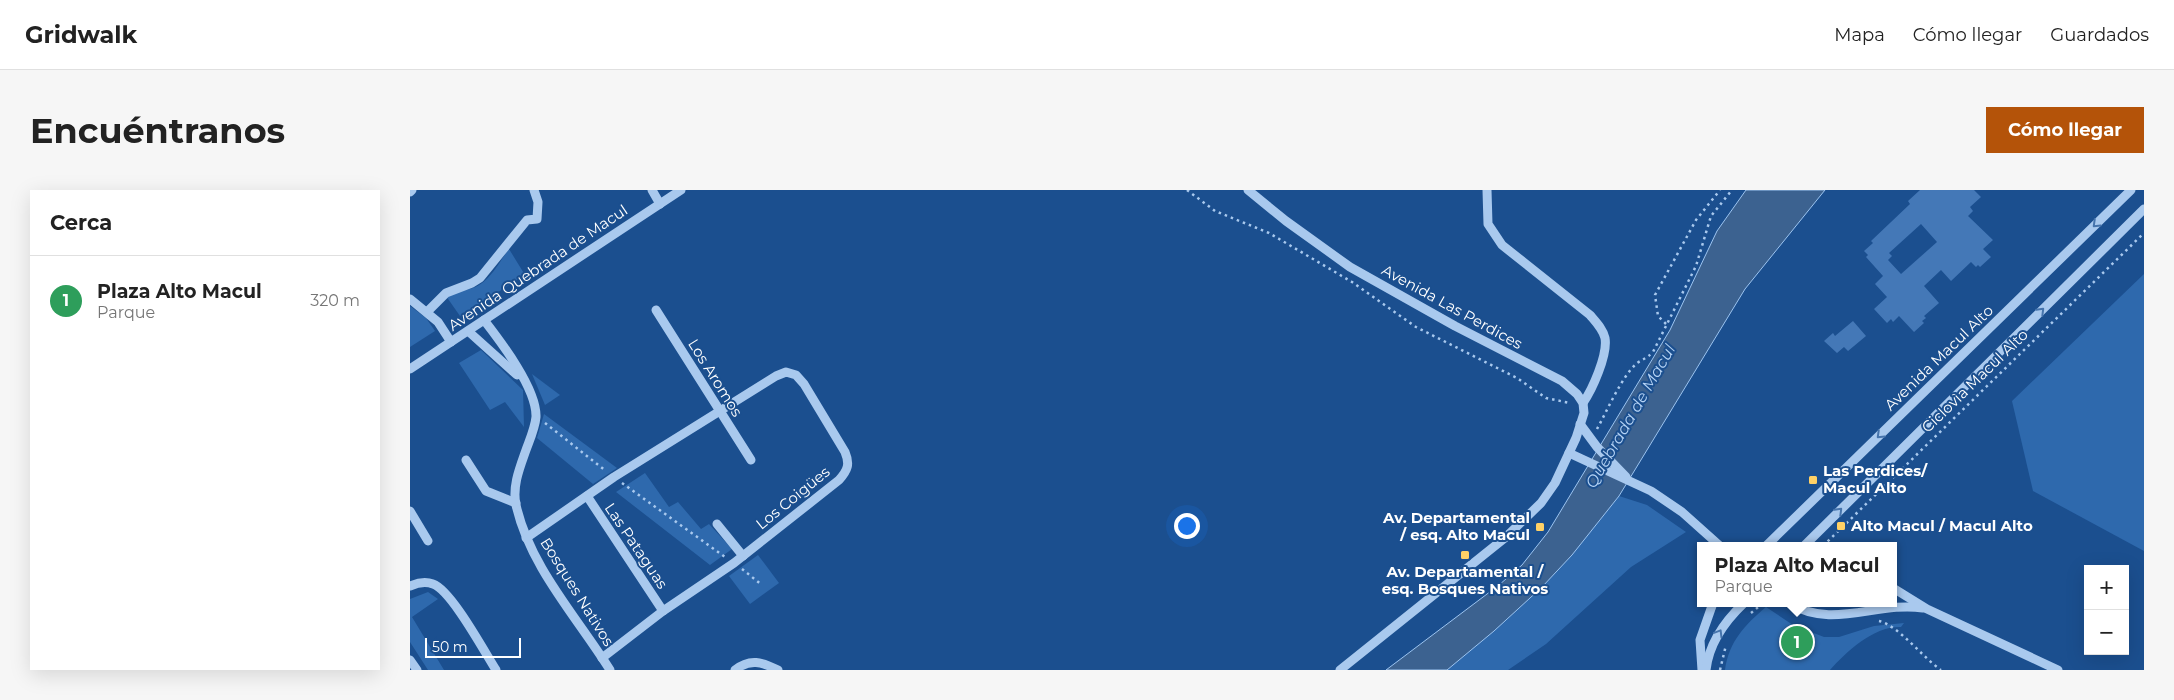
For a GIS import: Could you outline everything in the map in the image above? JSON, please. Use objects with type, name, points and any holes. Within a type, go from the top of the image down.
[{"type":"street","points":[[427,312],[446,292],[472,283],[480,278],[527,220],[537,219],[538,202],[534,190]]},
{"type":"street","points":[[652,190],[660,204]]},
{"type":"street","name":"Avenida Quebrada de Macul","points":[[411,366],[468,331],[681,190]]},
{"type":"street","name":"Avenida Las Perdices","points":[[1248,190],[1286,221],[1350,267],[1455,326],[1562,381],[1577,394],[1583,408]]},
{"type":"street","points":[[1340,670],[1523,523],[1555,483],[1580,424],[1583,408],[1592,390],[1602,358],[1606,339],[1602,329],[1590,315],[1502,245],[1488,224],[1487,190]]},
{"type":"street","name":"Avenida Macul Alto","points":[[1770,542],[2131,190]]},
{"type":"street","points":[[1808,542],[2144,209]]},
{"type":"street","points":[[410,299],[438,322],[451,342]]},
{"type":"street","name":"Los Aromos","points":[[656,310],[751,460]]},
{"type":"street","points":[[484,320],[526,384],[536,416]]},
{"type":"street","points":[[468,331],[526,384]]},
{"type":"street","name":"Los Coigües","points":[[526,538],[614,477],[786,372],[796,375],[804,384],[849,461],[847,471],[839,480],[734,564],[663,610],[602,658]]},
{"type":"street","name":"Bosques Nativos","points":[[536,416],[515,484],[516,503],[526,538],[556,590],[610,670]]},
{"type":"street","points":[[1580,424],[1594,444],[1632,481]]},
{"type":"street","points":[[1569,453],[1632,481],[1682,512],[1716,542]]},
{"type":"street","points":[[466,460],[486,491],[516,503]]},
{"type":"street","name":"Las Pataguas","points":[[587,496],[663,610]]},
{"type":"street","points":[[410,511],[428,541]]},
{"type":"street","points":[[717,524],[743,556]]},
{"type":"street","points":[[410,586],[425,582],[433,584],[448,595],[496,670]]},
{"type":"street","points":[[1897,590],[1927,609],[2058,670]]},
{"type":"street","points":[[1702,670],[1700,640],[1712,607]]},
{"type":"street","points":[[1706,670],[1709,655],[1718,633],[1741,607]]},
{"type":"street","points":[[1796,607],[1821,615],[1867,613],[1895,607],[1927,609]]},
{"type":"street","points":[[410,660],[417,670]]},
{"type":"street","points":[[734,670],[750,661],[764,663],[778,670]]},
{"type":"path","points":[[1187,190],[1215,211],[1269,233],[1344,277],[1416,327],[1517,378],[1546,398],[1571,403],[1583,408]]},
{"type":"path","points":[[1666,324],[1658,316],[1655,295],[1696,220],[1720,190]]},
{"type":"path","points":[[1594,444],[1627,376],[1638,362],[1645,361],[1653,352],[1696,266],[1711,216],[1732,190]]},
{"type":"path","name":"Ciclovìa Macul Alto","points":[[1827,542],[2144,233]]},
{"type":"path","points":[[536,416],[614,477],[762,585]]},
{"type":"path","points":[[1746,618],[1759,607]]},
{"type":"path","points":[[1867,613],[1875,620],[1890,624],[1927,660],[1941,670]]},
{"type":"path","points":[[1720,670],[1727,643]]},
{"type":"shaded area","points":[[509,249],[525,275],[460,316],[446,296],[479,285],[494,271]]},
{"type":"shaded area","points":[[2144,274],[2144,551],[2033,491],[2012,401]]},
{"type":"shaded area","points":[[410,306],[426,318],[435,331],[410,347]]},
{"type":"shaded area","points":[[481,350],[523,390],[524,427],[505,402],[490,410],[459,363]]},
{"type":"shaded area","points":[[532,374],[560,395],[545,405]]},
{"type":"shaded area","points":[[544,414],[617,468],[593,484],[537,438]]},
{"type":"shaded area","points":[[645,473],[669,507],[678,502],[701,529],[709,524],[732,549],[710,565],[616,492]]},
{"type":"shaded area","points":[[1619,496],[1647,505],[1686,532],[1631,567],[1546,644],[1508,670],[1447,670],[1538,588],[1580,543]]},
{"type":"shaded area","points":[[758,555],[779,583],[750,604],[729,576]]},
{"type":"shaded area","points":[[428,592],[438,599],[412,617],[444,670],[428,670],[410,642],[410,599]]},
{"type":"shaded area","points":[[1766,607],[1793,625],[1824,637],[1839,637],[1874,626],[1904,623],[1901,627],[1891,628],[1871,635],[1844,655],[1830,670],[1725,670],[1730,650],[1739,634]]},
{"type":"water","name":"Quebrada de Macul","points":[[1746,190],[1825,190],[1745,289],[1619,496],[1572,555],[1542,587],[1494,631],[1447,670],[1386,670],[1499,585],[1522,565],[1548,532],[1670,330],[1717,231]]},
{"type":"building","points":[[1920,190],[1974,190],[1981,197],[1970,207],[1973,211],[1968,216],[1993,240],[1983,249],[1991,257],[1980,267],[1978,265],[1976,267],[1971,262],[1951,281],[1941,270],[1924,286],[1939,303],[1924,316],[1926,318],[1922,321],[1924,323],[1914,332],[1899,316],[1893,322],[1891,319],[1887,323],[1874,309],[1887,297],[1875,284],[1883,276],[1866,257],[1868,255],[1864,251],[1873,243],[1871,241],[1910,204],[1908,201]],"holes":[[[1921,224],[1937,242],[1901,274],[1888,260],[1892,256],[1889,253]]]},
{"type":"building","points":[[1853,321],[1866,336],[1848,351],[1844,347],[1837,353],[1824,341],[1833,333],[1835,336]]},
{"type":"place","name":"Las Perdices/ Macul Alto","points":[[1813,480]]},
{"type":"place","name":"Alto Macul / Macul Alto","points":[[1841,526]]},
{"type":"place","name":"Av. Departamental / esq. Alto Macul","points":[[1540,527]]},
{"type":"place","name":"Av. Departamental / esq. Bosques Nativos","points":[[1465,555]]},
{"type":"place","name":"Plaza Alto Macul","points":[[1797,642]]}]
